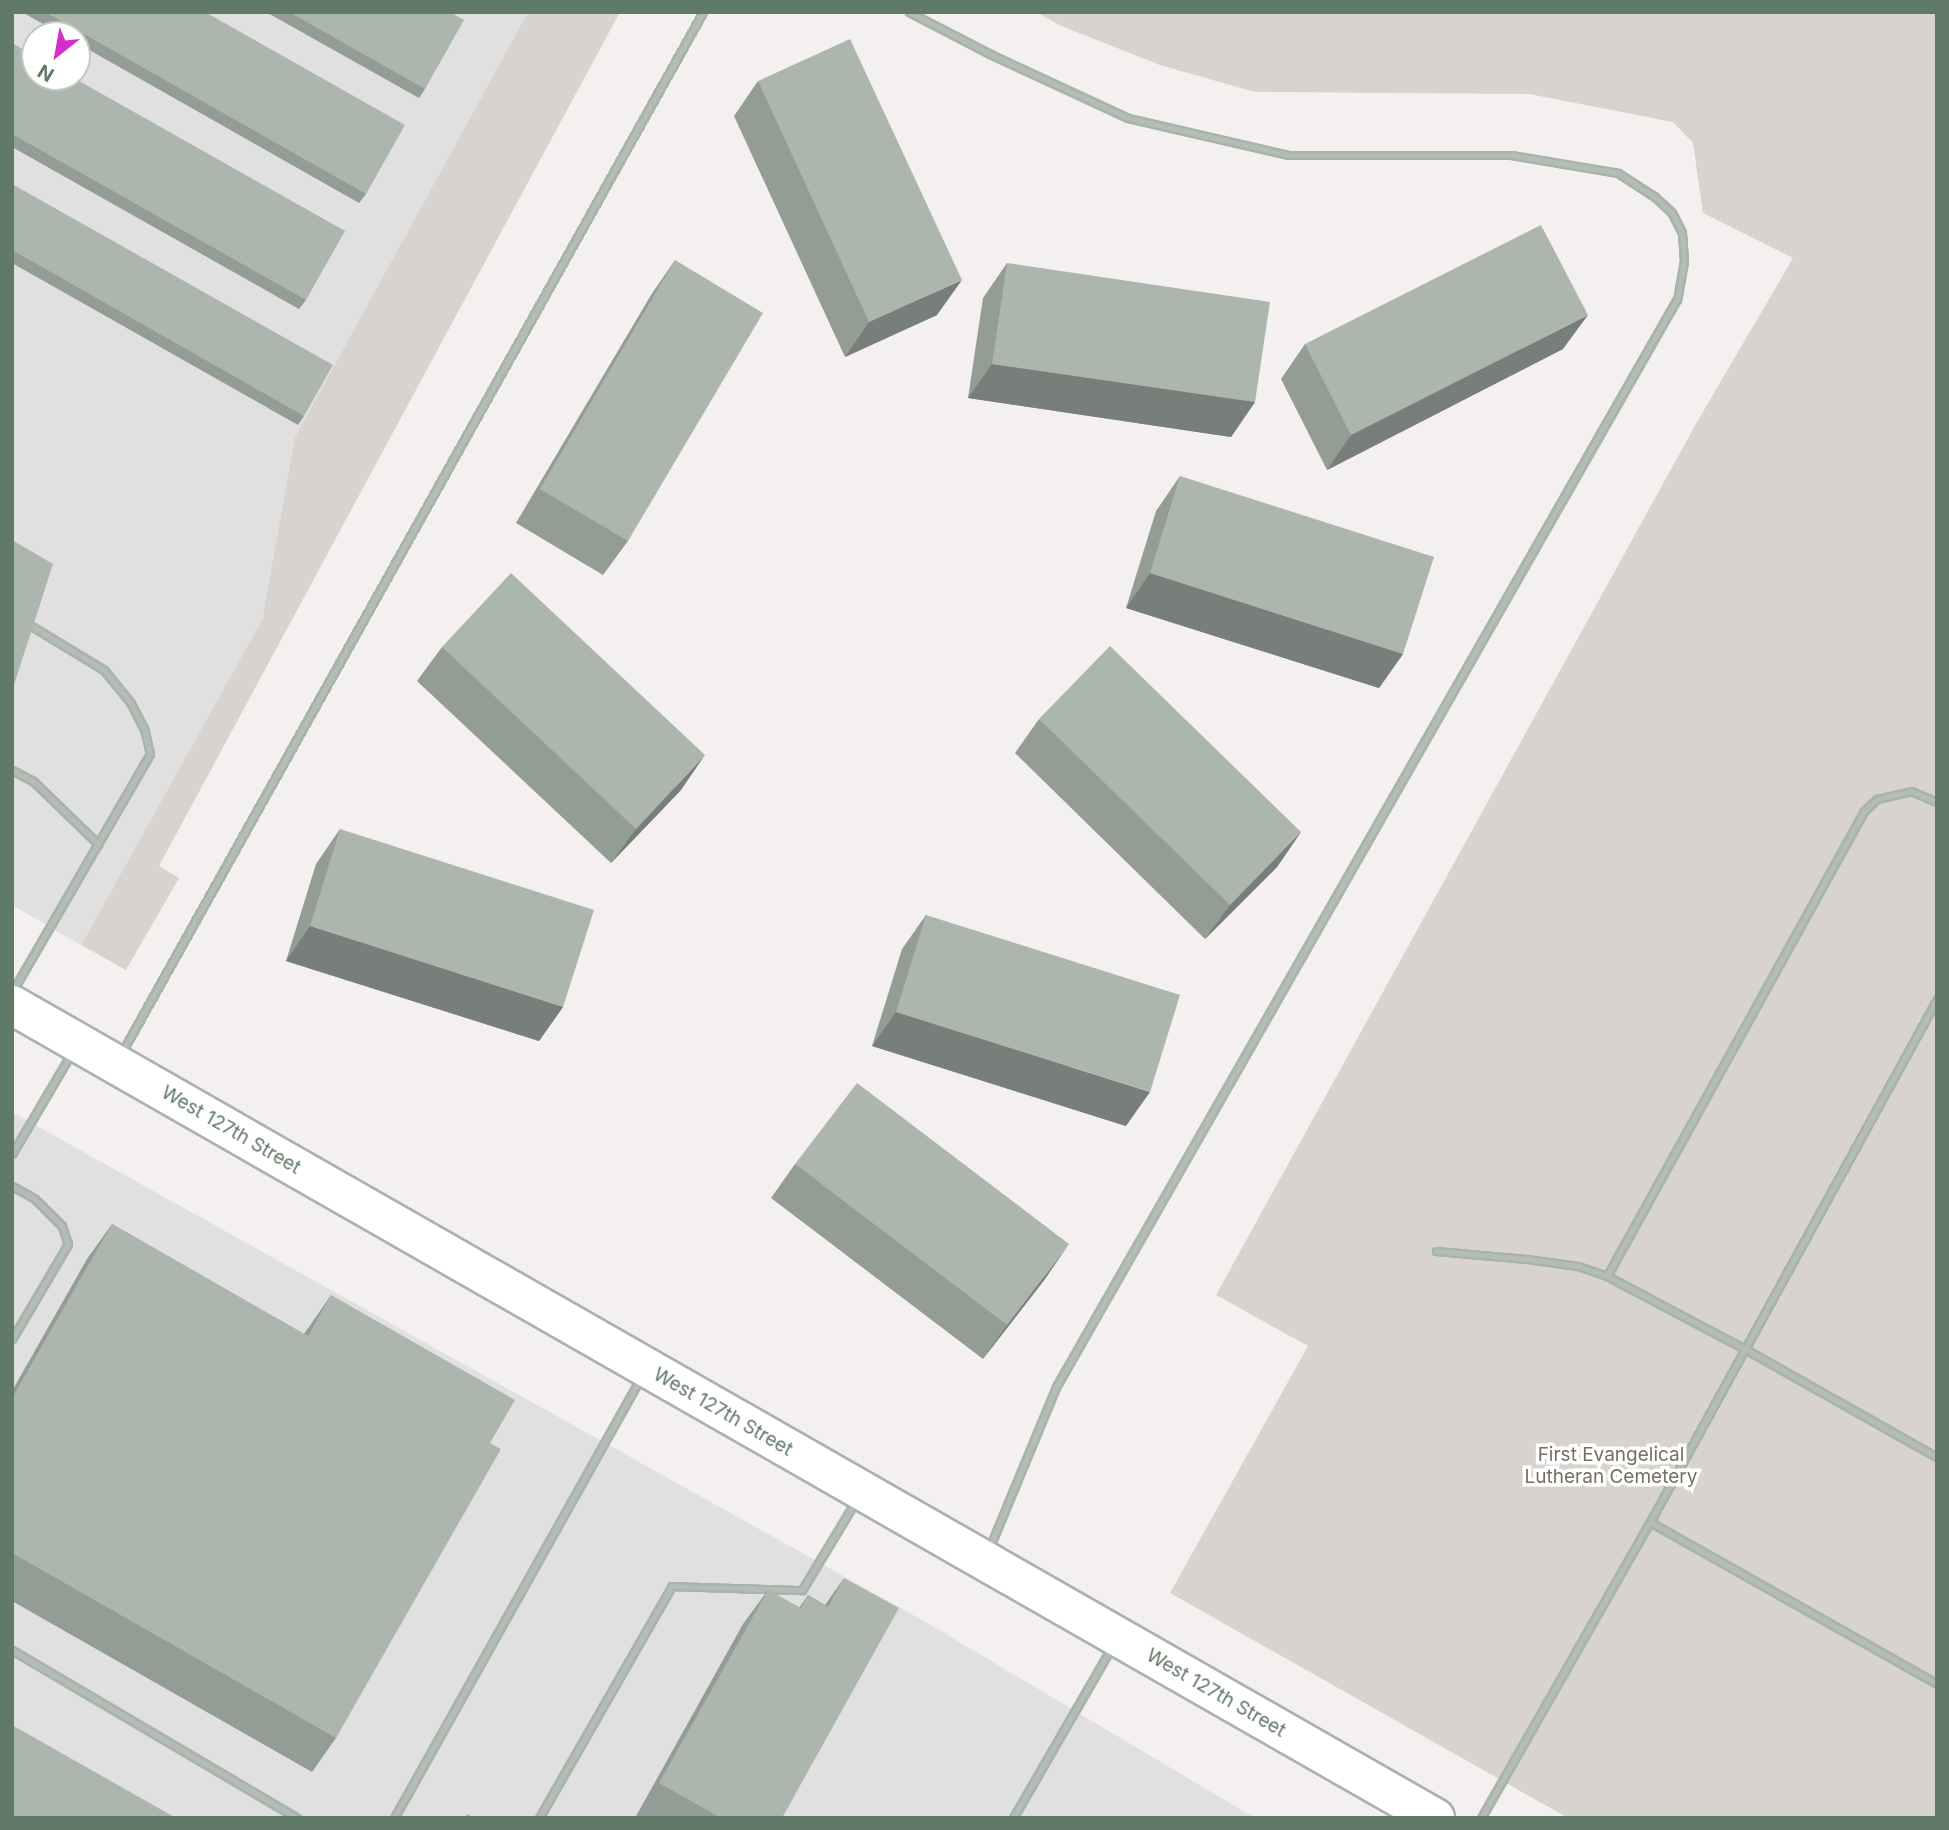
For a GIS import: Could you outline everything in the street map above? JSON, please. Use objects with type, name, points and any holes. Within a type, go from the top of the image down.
[{"type":"main road","name":"West 127th Street","points":[[12,1005],[1435,1818]]},
{"type":"lane","points":[[116,1064],[703,12]]},
{"type":"lane","points":[[909,12],[990,54],[1128,118],[1288,155],[1511,155],[1618,173],[1655,197],[1672,212],[1682,233],[1684,261],[1677,299],[1056,1387],[984,1560]]},
{"type":"lane","points":[[12,992],[150,754],[144,729],[130,702],[104,670],[30,625]]},
{"type":"lane","points":[[12,770],[33,781],[98,844]]},
{"type":"lane","points":[[1607,1276],[1864,811],[1877,799],[1894,793],[1911,791],[1937,802]]},
{"type":"lane","points":[[1482,1818],[1650,1522],[1937,999]]},
{"type":"lane","points":[[12,1154],[78,1042]]},
{"type":"lane","points":[[12,1186],[35,1199],[62,1226],[68,1244],[12,1339]]},
{"type":"lane","points":[[1436,1251],[1578,1266],[1607,1276],[1745,1349],[1937,1457]]},
{"type":"lane","points":[[394,1818],[646,1368]]},
{"type":"lane","points":[[539,1818],[672,1586],[802,1590],[862,1490]]},
{"type":"lane","points":[[1650,1522],[1937,1684]]},
{"type":"lane","points":[[1013,1818],[1118,1636]]},
{"type":"lane","points":[[12,1650],[297,1818]]},
{"type":"shaded area","points":[[12,12],[528,12],[295,437],[262,620],[81,945],[12,905]]},
{"type":"shaded area","points":[[12,1112],[924,1621],[1255,1818],[12,1818]]},
{"type":"green space","points":[[528,12],[620,12],[159,866],[179,878],[126,970],[81,945],[262,620],[295,437]]},
{"type":"green space","name":"First Evangelical Lutheran Cemetery","points":[[1036,12],[1937,12],[1937,1818],[1568,1818],[1170,1593],[1308,1346],[1216,1295],[1697,422],[1793,258],[1703,213],[1693,143],[1673,122],[1529,94],[1255,92],[1160,65],[1059,25]]},
{"type":"building","points":[[45,12],[205,12],[405,125],[366,194],[91,38],[91,21],[61,21]]},
{"type":"building","points":[[289,12],[450,12],[464,20],[425,89]]},
{"type":"building","points":[[850,39],[962,280],[869,322],[758,81]]},
{"type":"building","points":[[12,43],[21,48],[21,91],[91,91],[91,88],[345,231],[306,300],[12,134]]},
{"type":"building","points":[[12,184],[333,365],[304,416],[12,250]]},
{"type":"building","points":[[1541,225],[1588,315],[1351,435],[1305,344]]},
{"type":"building","points":[[675,260],[763,313],[628,541],[540,489]]},
{"type":"building","points":[[1007,263],[1270,302],[1255,402],[992,364]]},
{"type":"building","points":[[1180,476],[1434,557],[1403,654],[1150,573]]},
{"type":"building","points":[[12,540],[53,564],[12,691]]},
{"type":"building","points":[[511,573],[705,755],[636,829],[442,647]]},
{"type":"building","points":[[1110,646],[1301,832],[1230,905],[1039,719]]},
{"type":"building","points":[[340,829],[594,910],[563,1007],[310,926]]},
{"type":"building","points":[[926,915],[1180,995],[1150,1092],[896,1012]]},
{"type":"building","points":[[857,1083],[1069,1244],[1007,1325],[795,1164]]},
{"type":"building","points":[[112,1224],[308,1336],[331,1295],[515,1400],[490,1443],[501,1449],[336,1738],[12,1553],[12,1398]]},
{"type":"building","points":[[844,1578],[899,1608],[782,1818],[721,1818],[659,1783],[768,1590],[801,1608],[808,1595],[828,1607]]},
{"type":"building","points":[[12,1725],[176,1818],[12,1818]]}]
